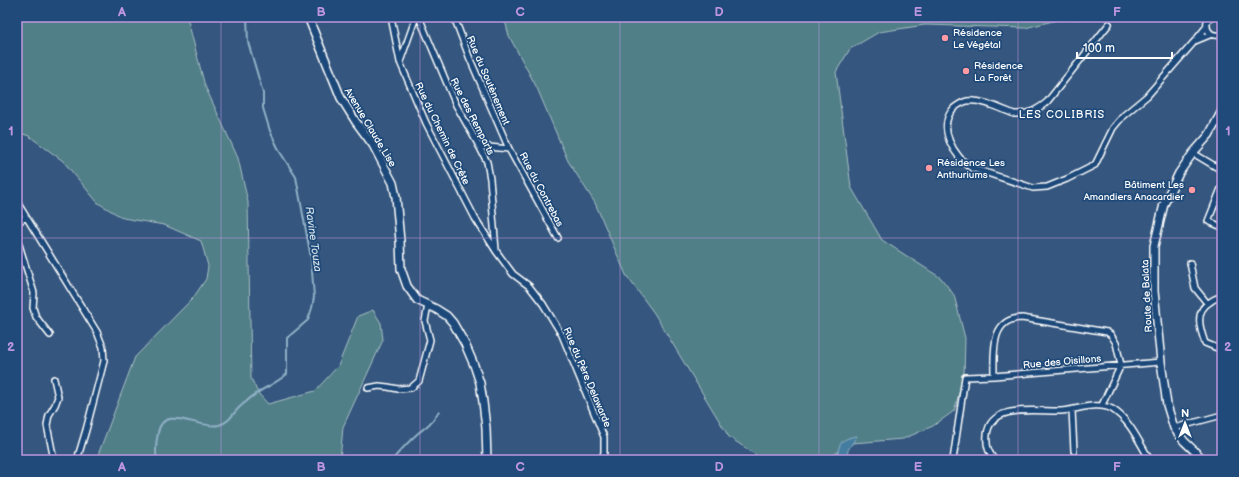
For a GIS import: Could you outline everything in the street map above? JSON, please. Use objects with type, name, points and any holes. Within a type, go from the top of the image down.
[{"type":"street","name":"Avenue Claude Lise","points":[[308,17],[341,98],[373,145],[392,183],[396,196],[402,269],[407,286],[417,300],[447,316],[453,323],[465,344],[474,364],[480,383],[483,402],[486,428],[487,460]]},
{"type":"street","name":"Rue du Chemin de Crête","points":[[392,17],[400,62],[426,123],[475,218],[496,251]]},
{"type":"street","points":[[400,62],[416,17]]},
{"type":"street","name":"Rue des Remparts","points":[[419,17],[456,105],[487,162],[490,179],[496,251]]},
{"type":"street","name":"Rue du Soutènement","points":[[454,17],[470,59],[510,149]]},
{"type":"street","points":[[1208,20],[1209,32],[1218,36],[1222,34]]},
{"type":"street","points":[[1109,24],[1047,102],[1038,109],[1032,112],[1014,114],[977,101],[965,101],[959,104],[950,113],[946,129],[951,145],[960,158],[972,168],[1033,188],[1047,187],[1095,165],[1113,128],[1124,115],[1147,96],[1194,42],[1208,20]]},
{"type":"street","points":[[1194,42],[1212,34]]},
{"type":"street","name":"Route de Balata","points":[[1204,460],[1184,441],[1174,428],[1167,405],[1154,291],[1154,246],[1164,204],[1179,173],[1209,135],[1222,111]]},
{"type":"street","points":[[479,146],[510,149]]},
{"type":"street","name":"Rue du Contrebas","points":[[510,149],[558,238]]},
{"type":"street","points":[[1193,154],[1218,168],[1222,168],[1222,173]]},
{"type":"street","points":[[1222,186],[1208,221],[1222,227]]},
{"type":"street","points":[[17,202],[97,332],[103,347],[104,361],[77,460]]},
{"type":"street","points":[[17,223],[26,217]]},
{"type":"street","points":[[17,238],[34,293],[34,308],[36,316],[50,336]]},
{"type":"street","name":"Rue du Père Delawarde","points":[[496,251],[513,274],[529,286],[543,304],[562,335],[604,437],[604,452],[602,460]]},
{"type":"street","points":[[1190,263],[1195,288],[1208,303]]},
{"type":"street","points":[[1222,297],[1218,297],[1208,303],[1200,314],[1200,329],[1205,343],[1222,350]]},
{"type":"street","points":[[368,388],[411,388],[419,381],[430,340],[425,321],[428,305]]},
{"type":"street","points":[[994,376],[995,346],[998,332],[1010,319],[1016,318],[1108,332],[1112,335],[1116,343],[1121,365],[1102,405]]},
{"type":"street","name":"Rue des Oisillons","points":[[953,460],[964,377],[994,376],[1161,362]]},
{"type":"street","points":[[54,379],[58,397],[49,415],[47,425],[54,460]]},
{"type":"street","points":[[995,460],[990,453],[986,437],[989,427],[996,418],[1009,412],[1062,411],[1102,405],[1111,409],[1125,420],[1150,460]]},
{"type":"street","points":[[1072,410],[1074,451]]},
{"type":"street","points":[[1174,428],[1222,415]]},
{"type":"green space","points":[[17,17],[187,17],[205,86],[238,158],[248,202],[251,378],[258,393],[268,404],[315,391],[338,366],[358,316],[373,310],[381,323],[383,340],[343,427],[340,460],[96,460],[135,357],[193,298],[206,279],[208,266],[201,241],[164,225],[123,218],[98,203],[63,161],[29,136],[17,132]]},
{"type":"green space","points":[[504,17],[1147,17],[1057,20],[1025,28],[925,25],[879,32],[850,49],[836,72],[851,187],[882,240],[941,278],[954,295],[965,338],[964,377],[954,411],[933,426],[903,439],[853,443],[833,455],[815,459],[762,459],[729,437],[654,313],[626,275],[595,203],[568,161],[537,88],[509,36]]},
{"type":"water","points":[[857,436],[848,450],[847,460],[837,460],[838,450],[841,443],[851,437]]},
{"type":"waterway","name":"Ravine Touza","points":[[157,460],[156,446],[158,433],[161,424],[167,420],[183,420],[211,426],[219,425],[227,421],[251,397],[287,374],[287,338],[308,320],[312,308],[314,297],[311,258],[296,177],[280,152],[270,131],[263,108],[263,93],[248,42],[247,17]]},
{"type":"waterway","points":[[392,460],[410,440],[432,421],[439,411]]},
{"type":"place","name":"Résidence Le Végétal","points":[[945,38]]},
{"type":"place","name":"Résidence La Forêt","points":[[966,71]]},
{"type":"place","name":"Résidence Les Anthuriums","points":[[929,168]]},
{"type":"place","name":"Bâtiment Les Amandiers Anacardier","points":[[1192,190]]},
{"type":"district","name":"LES COLIBRIS","points":[[1062,114]]}]
